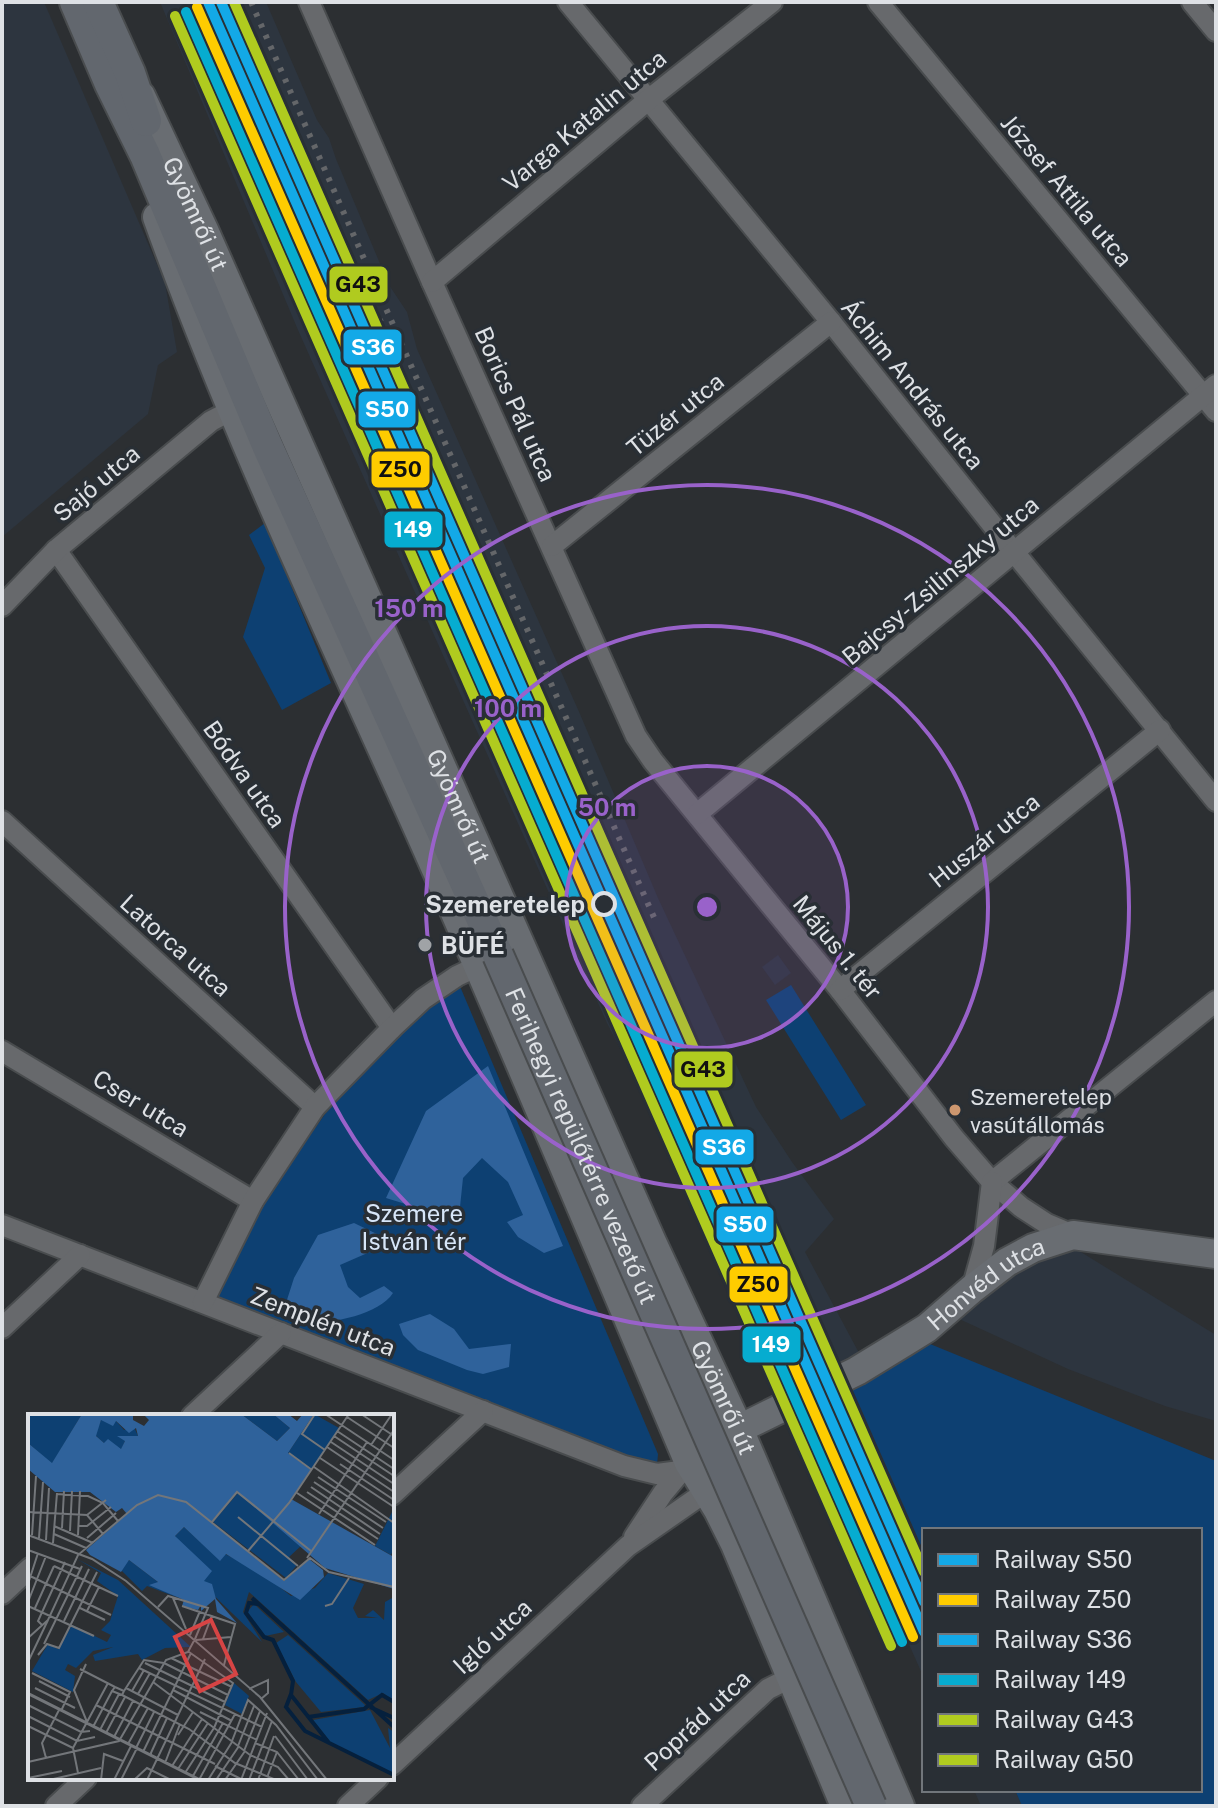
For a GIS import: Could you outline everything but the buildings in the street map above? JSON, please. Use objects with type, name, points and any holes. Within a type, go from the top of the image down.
[{"type":"main road","name":"Ferihegyi repülőtérre vezető út","points":[[75,2],[120,78]]},
{"type":"main road","name":"Ferihegyi repülőtérre vezető út","points":[[98,2],[120,78],[267,445],[488,960],[871,1806]]},
{"type":"street","name":"Borics Pál utca","points":[[309,2],[636,736],[697,814]]},
{"type":"street","name":"Áchim András utca","points":[[568,2],[831,322],[1216,801]]},
{"type":"street","name":"Varga Katalin utca","points":[[432,282],[648,100],[772,2]]},
{"type":"street","name":"József Attila utca","points":[[878,2],[1212,397]]},
{"type":"street","points":[[1192,2],[1216,31]]},
{"type":"street","name":"Gyömrői út","points":[[120,78],[169,250],[232,410],[488,960],[685,1467],[707,1491],[735,1544],[845,1806]]},
{"type":"street","name":"Gyömrői út","points":[[120,78],[204,230],[646,1228],[739,1429],[900,1806]]},
{"type":"street","name":"Tüzér utca","points":[[552,546],[831,322]]},
{"type":"street","name":"Bajcsy-Zsilinszky utca","points":[[697,814],[1014,552],[1212,397]]},
{"type":"street","name":"Sajó utca","points":[[2,606],[56,550],[211,421],[232,410]]},
{"type":"street","name":"Bódva utca","points":[[56,550],[392,1028]]},
{"type":"street","name":"Huszár utca","points":[[840,990],[1160,730]]},
{"type":"street","name":"Május 1. tér","points":[[697,814],[992,1182]]},
{"type":"street","name":"Latorca utca","points":[[2,821],[315,1107]]},
{"type":"street","points":[[203,1302],[253,1201],[315,1107],[423,999],[488,960]]},
{"type":"street","points":[[972,1289],[984,1246],[992,1182],[1216,1001]]},
{"type":"street","name":"Cser utca","points":[[2,1051],[253,1201]]},
{"type":"street","points":[[992,1182],[1021,1207],[1047,1224],[1073,1235]]},
{"type":"street","name":"Zemplén utca","points":[[2,1225],[624,1466],[657,1474],[685,1467]]},
{"type":"street","name":"Honvéd utca","points":[[685,1467],[739,1429],[774,1421],[927,1328],[1007,1262],[1033,1248],[1073,1235],[1216,1254]]},
{"type":"street","points":[[2,1328],[80,1255]]},
{"type":"street","points":[[194,1414],[281,1333]]},
{"type":"street","points":[[724,1398],[759,1408],[774,1421],[768,1460],[775,1515]]},
{"type":"street","points":[[394,1493],[483,1411]]},
{"type":"street","name":"Honvéd utca","points":[[707,1491],[750,1455],[774,1421]]},
{"type":"street","name":"Zemplén utca","points":[[624,1466],[655,1504],[666,1513],[675,1513]]},
{"type":"street","name":"Igló utca","points":[[628,1546],[655,1504],[685,1467]]},
{"type":"street","name":"Igló utca","points":[[394,1763],[628,1546],[707,1491]]},
{"type":"street","points":[[2,1594],[28,1570]]},
{"type":"street","name":"Poprád utca","points":[[642,1806],[768,1689],[790,1678]]},
{"type":"street","points":[[56,1806],[84,1780]]},
{"type":"street","points":[[348,1806],[376,1780]]},
{"type":"shaded area","points":[[2,2],[44,2],[165,283],[177,352],[158,365],[148,414],[2,537]]},
{"type":"shaded area","points":[[160,2],[266,2],[317,120],[329,138],[389,285],[407,312],[417,349],[580,714],[658,898],[756,1107],[834,1219],[805,1252],[866,1366],[843,1393],[922,1575],[922,1674],[804,1409],[607,1023],[298,330]]},
{"type":"shaded area","points":[[778,955],[791,973],[775,985],[762,967]]},
{"type":"shaded area","points":[[488,1066],[563,1246],[544,1253],[518,1237],[507,1222],[523,1215],[508,1182],[482,1158],[463,1178],[460,1207],[425,1210],[386,1198],[426,1111]]},
{"type":"shaded area","points":[[354,1223],[379,1235],[372,1251],[340,1265],[348,1287],[360,1298],[384,1286],[393,1293],[367,1312],[308,1325],[285,1306],[294,1278],[318,1235]]},
{"type":"shaded area","points":[[1071,1246],[1216,1335],[1216,1421],[1165,1406],[1068,1369],[957,1318],[1010,1273]]},
{"type":"shaded area","points":[[430,1314],[454,1329],[469,1349],[511,1344],[509,1367],[483,1374],[418,1350],[403,1335],[399,1324]]},
{"type":"shaded area","points":[[975,1792],[1016,1792],[1022,1806],[981,1806]]},
{"type":"green space","points":[[265,523],[331,683],[282,710],[243,637],[265,568],[249,535]]},
{"type":"green space","name":"Szemere István tér","points":[[459,984],[658,1454],[657,1465],[642,1462],[213,1295],[262,1204],[325,1114],[397,1035]]},
{"type":"green space","points":[[791,985],[866,1105],[841,1120],[766,1000]]},
{"type":"green space","points":[[913,1337],[1216,1461],[1216,1806],[1022,1806],[1016,1792],[1202,1792],[1202,1528],[922,1528],[922,1575],[843,1393]]},
{"type":"railway","points":[[193,2],[449,586]]},
{"type":"railway","points":[[238,2],[367,297],[381,322]]},
{"type":"railway","points":[[251,2],[656,922]]},
{"type":"rail line","name":"S50","points":[[208,2],[922,1627]]},
{"type":"rail line","name":"S36","points":[[221,2],[922,1597]]},
{"type":"rail line","name":"G43","points":[[234,2],[922,1567]]},
{"type":"rail line","name":"Z50","points":[[197,7],[913,1637]]},
{"type":"rail line","name":"149","points":[[186,12],[902,1642]]},
{"type":"rail line","name":"G50","points":[[175,16],[891,1646]]},
{"type":"place","name":"Szemeretelep","points":[[604,904]]},
{"type":"place","name":"BÜFÉ","points":[[425,945]]},
{"type":"place","name":"Szemeretelep vasútállomás","points":[[955,1110]]}]
